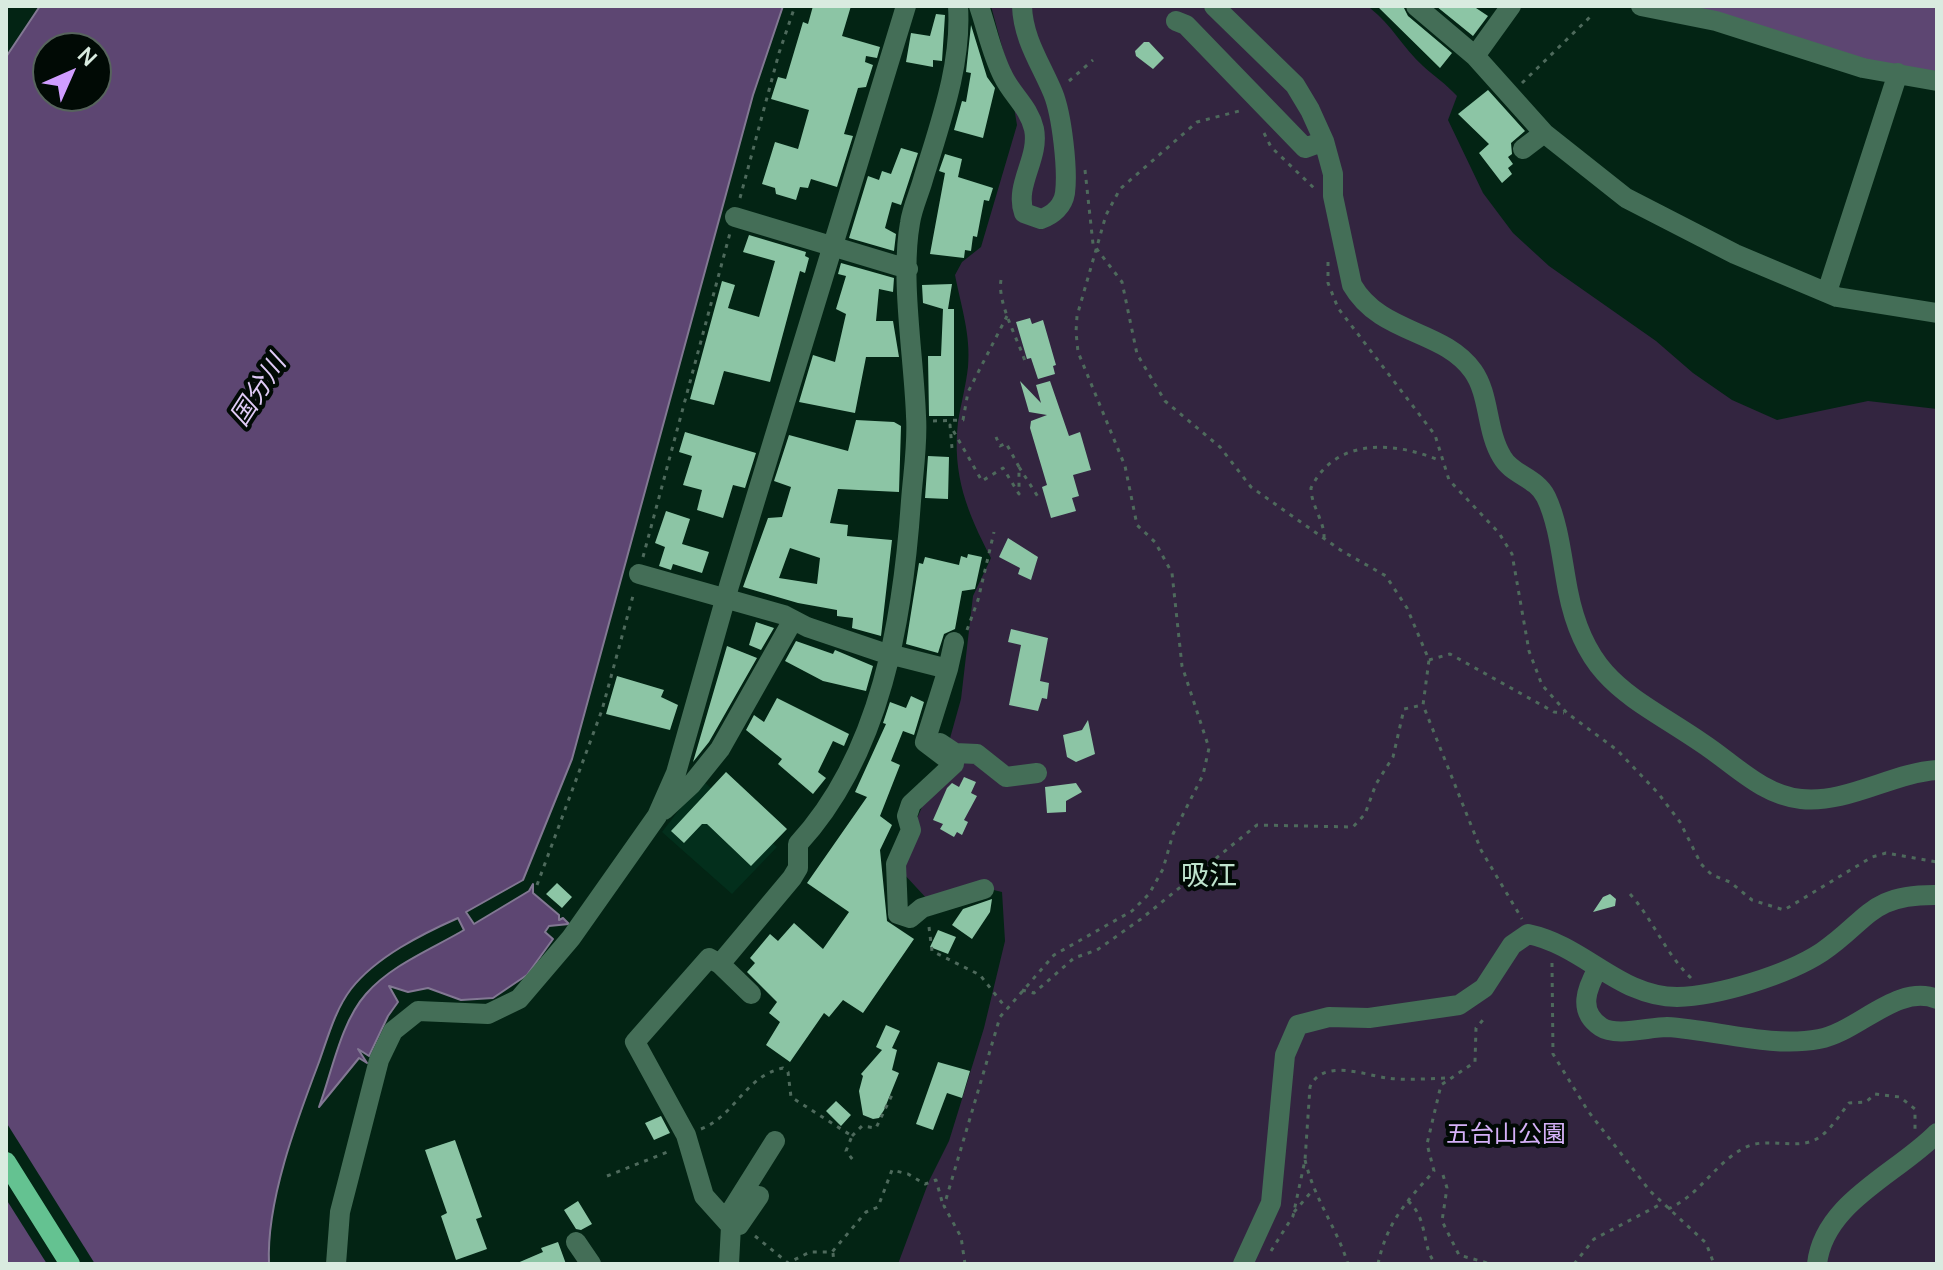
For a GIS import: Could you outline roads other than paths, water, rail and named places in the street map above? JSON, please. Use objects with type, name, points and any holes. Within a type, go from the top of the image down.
[{"type":"main road","points":[[6,1162],[70,1264]]},
{"type":"street","points":[[336,1264],[340,1212],[379,1060],[393,1031],[418,1011],[488,1014],[519,999],[571,938],[657,816],[676,773],[725,598],[906,6]]},
{"type":"street","points":[[720,964],[798,868],[798,844],[821,819],[838,788],[892,655],[908,541],[917,421],[908,269],[910,223],[951,83],[958,45],[958,6]]},
{"type":"street","points":[[979,6],[1003,77],[1023,104],[1033,126],[1034,155],[1020,202],[1024,213],[1041,219],[1058,208],[1065,192],[1061,130],[1054,95],[1022,23],[1022,6]]},
{"type":"street","points":[[1214,6],[1295,85],[1324,141],[1352,285],[1372,311],[1449,350],[1473,371],[1502,458],[1531,479],[1547,499],[1578,632],[1608,678],[1626,696],[1703,743],[1749,778],[1784,796],[1818,799],[1937,770]]},
{"type":"street","points":[[1416,6],[1475,56],[1544,133],[1626,198],[1735,254],[1827,292],[1937,313]]},
{"type":"street","points":[[1475,56],[1511,6]]},
{"type":"street","points":[[1641,6],[1716,21],[1863,68],[1937,81]]},
{"type":"street","points":[[1176,21],[1186,25],[1305,148],[1324,141]]},
{"type":"street","points":[[1827,292],[1898,73]]},
{"type":"street","points":[[1523,149],[1544,133]]},
{"type":"street","points":[[735,217],[908,269]]},
{"type":"street","points":[[639,574],[725,598],[892,655],[948,669]]},
{"type":"street","points":[[657,816],[691,785],[720,749],[793,620]]},
{"type":"street","points":[[959,640],[925,742],[954,764],[911,804],[907,816],[911,830],[896,864],[898,914],[910,918],[922,908],[984,889]]},
{"type":"street","points":[[927,735],[955,753],[977,754],[1006,777],[1037,773]]},
{"type":"street","points":[[1243,1264],[1271,1203],[1285,1055],[1298,1025],[1329,1017],[1369,1018],[1459,1005],[1484,988],[1512,945],[1528,934],[1552,939],[1573,949],[1598,968],[1644,993],[1678,997],[1705,992],[1796,967],[1823,951],[1877,905],[1900,898],[1937,895]]},
{"type":"street","points":[[733,1222],[704,1196],[687,1139],[635,1042],[709,958],[720,964],[751,994]]},
{"type":"street","points":[[1598,968],[1588,985],[1585,1005],[1593,1020],[1611,1031],[1661,1027],[1779,1040],[1817,1040],[1852,1028],[1906,998],[1917,995],[1937,999]]},
{"type":"street","points":[[1817,1264],[1821,1242],[1837,1215],[1937,1133]]},
{"type":"street","points":[[729,1264],[733,1222],[775,1141]]},
{"type":"street","points":[[733,1222],[759,1196]]},
{"type":"street","points":[[576,1242],[591,1264]]},
{"type":"water","name":"国分川","points":[[40,6],[783,6],[753,95],[572,759],[523,880],[466,912],[474,924],[529,891],[533,884],[533,893],[559,915],[559,920],[563,918],[569,924],[549,926],[545,932],[553,939],[527,975],[493,998],[461,1000],[428,988],[408,992],[389,986],[398,1002],[369,1056],[358,1049],[367,1063],[359,1058],[319,1107],[344,1033],[357,1005],[387,974],[464,930],[458,918],[415,939],[361,977],[332,1024],[301,1109],[272,1214],[269,1264],[6,1264],[6,57]]},
{"type":"water","points":[[1679,6],[1937,6],[1937,76],[1857,58]]},
{"type":"district","name":"吸江","points":[[1209,877]]},
{"type":"park label","name":"五台山公園","points":[[1506,1135]]}]
